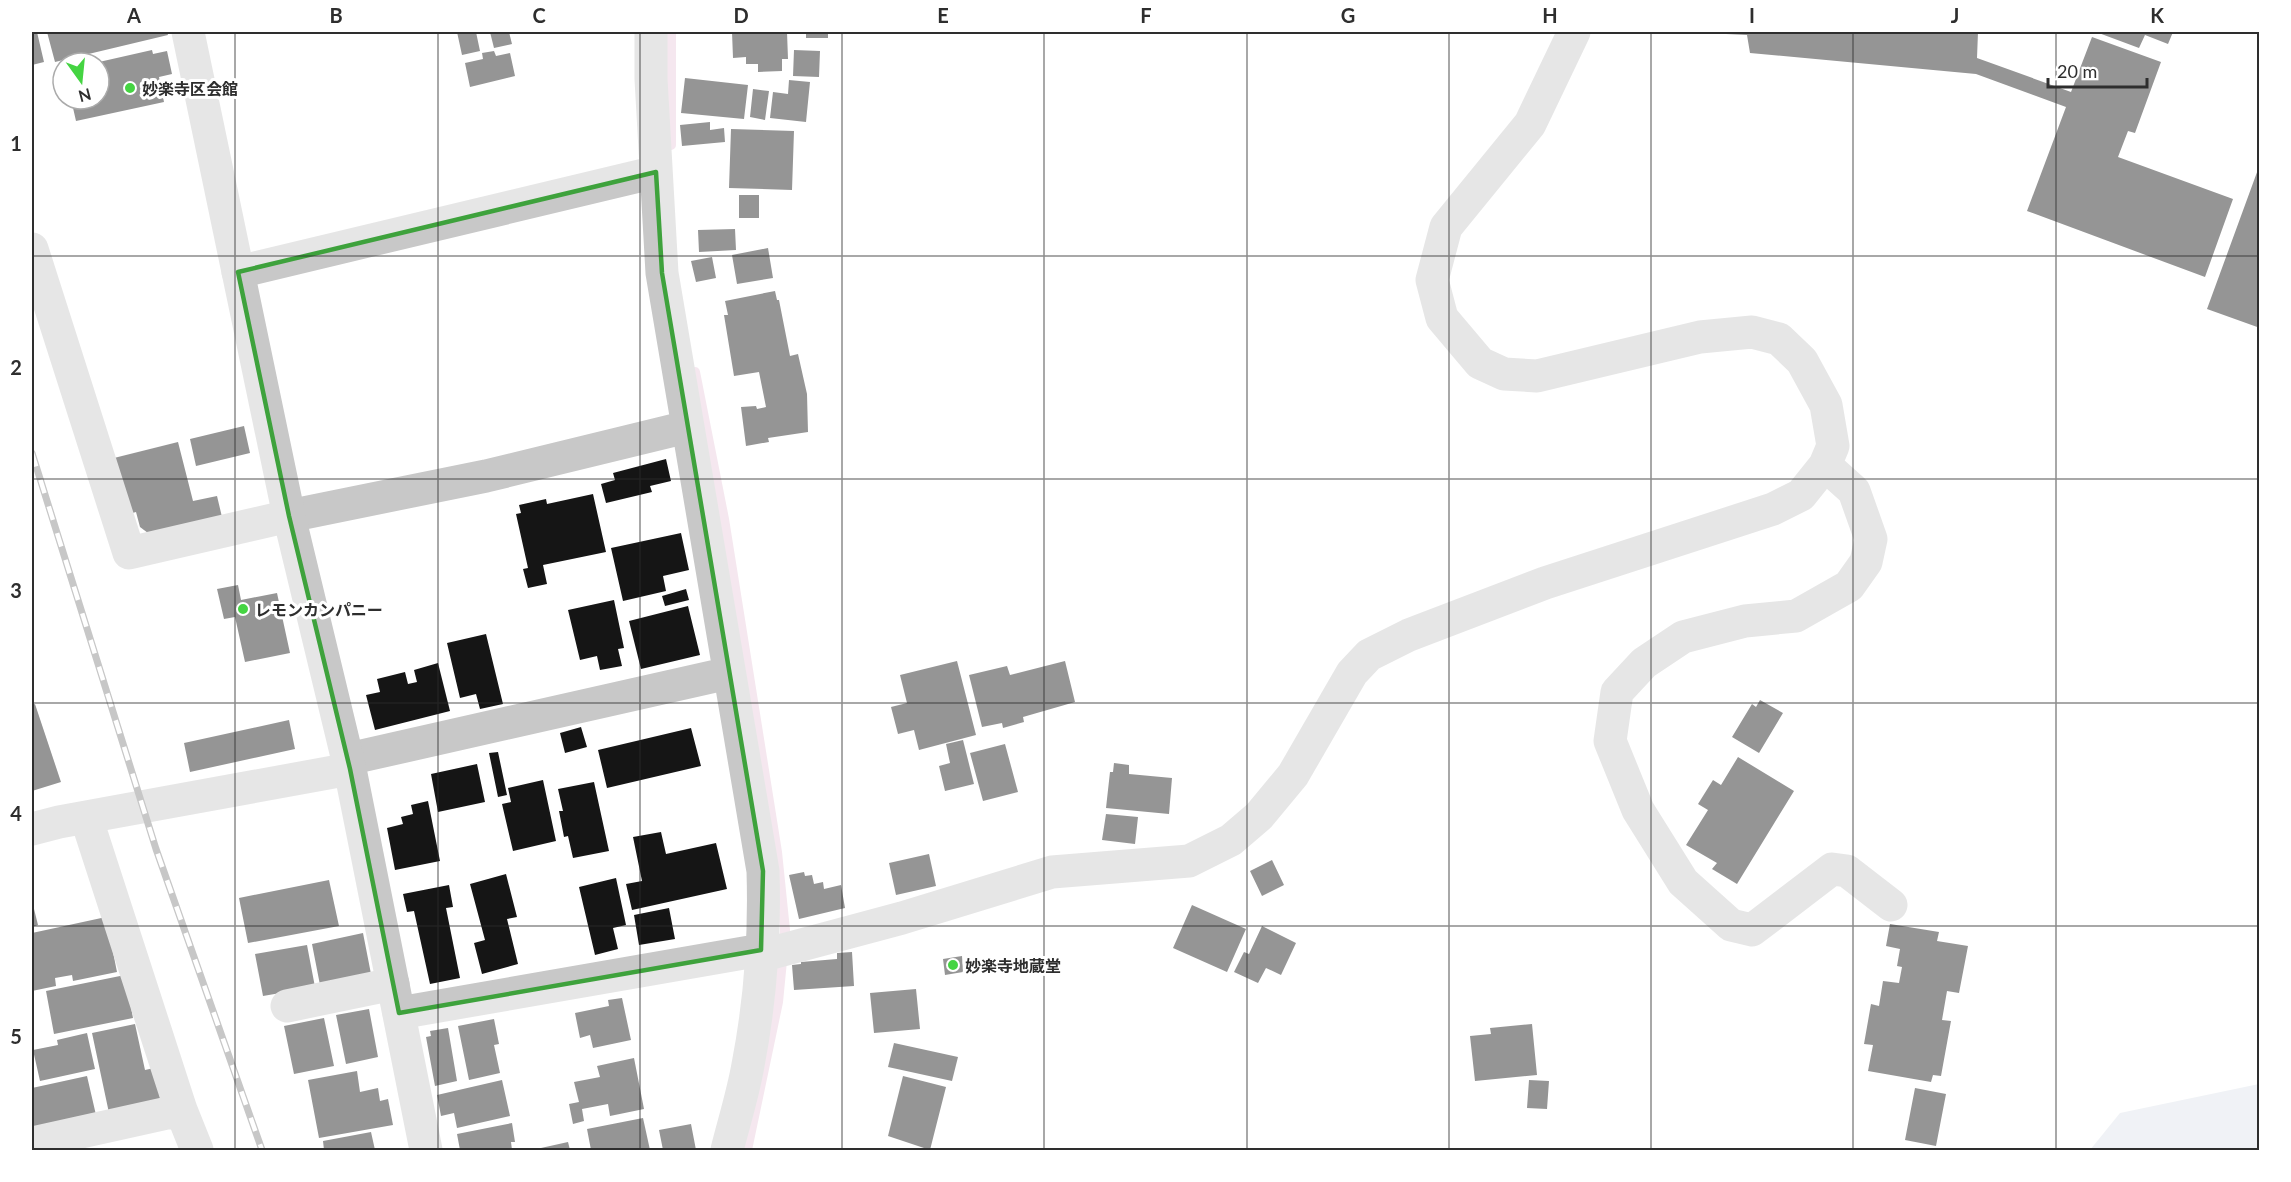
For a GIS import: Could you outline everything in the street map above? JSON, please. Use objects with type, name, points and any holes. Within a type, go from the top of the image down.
[{"type":"street","points":[[188,32],[290,516],[349,764],[426,1150]]},
{"type":"street","points":[[651,32],[662,273],[764,872],[765,920],[758,1001],[748,1066],[727,1150]]},
{"type":"street","points":[[287,1006],[396,999],[761,953],[902,918],[1052,872],[1189,861],[1231,840],[1259,816],[1293,775],[1352,673],[1369,655],[1409,635],[1545,583],[1773,509],[1801,495],[1825,465],[1833,446],[1826,405],[1802,361],[1779,339],[1752,332],[1701,338],[1536,376],[1504,374],[1480,363],[1442,318],[1432,280],[1446,227],[1530,124],[1574,32]]},
{"type":"street","points":[[238,273],[656,172]]},
{"type":"street","points":[[32,249],[129,553],[290,516],[486,476],[687,427]]},
{"type":"street","points":[[1825,465],[1854,492],[1871,539],[1866,562],[1849,586],[1796,616],[1745,621],[1683,636],[1644,663],[1617,692],[1610,741],[1638,810],[1683,882],[1731,925],[1752,930],[1832,869],[1847,871],[1891,905]]},
{"type":"street","points":[[32,829],[349,764],[729,674]]},
{"type":"street","points":[[86,817],[181,1110],[197,1150]]},
{"type":"street","points":[[32,1143],[181,1110]]},
{"type":"highlighted area","points":[[656,172],[662,273],[763,871],[761,950],[399,1013],[350,769],[289,516],[238,272]]},
{"type":"shaded area","points":[[2259,1084],[2259,1150],[2090,1150],[2120,1113]]},
{"type":"building","points":[[32,32],[37,32],[44,62],[32,65]]},
{"type":"building","points":[[47,32],[167,32],[168,35],[101,51],[52,51]]},
{"type":"building","points":[[457,32],[476,32],[480,51],[462,55]]},
{"type":"building","points":[[490,32],[509,32],[512,44],[494,48]]},
{"type":"building","points":[[732,32],[787,32],[788,59],[782,59],[782,71],[758,72],[758,64],[746,64],[746,57],[733,58]]},
{"type":"building","points":[[806,32],[828,32],[828,38],[806,38]]},
{"type":"building","points":[[1726,32],[1978,32],[1977,58],[2071,92],[2092,37],[2161,62],[2135,133],[2128,131],[2118,157],[2233,199],[2205,277],[2027,211],[2066,107],[1976,74],[1750,53],[1747,35],[1726,34]]},
{"type":"building","points":[[2096,32],[2173,32],[2168,44],[2145,35],[2139,48]]},
{"type":"building","name":"妙楽寺区会館","points":[[152,50],[153,54],[167,51],[172,74],[159,77],[164,102],[76,121],[74,111],[111,111],[111,59]]},
{"type":"building","points":[[794,50],[820,51],[819,77],[793,76]]},
{"type":"building","points":[[494,51],[496,56],[510,53],[515,76],[470,87],[465,63],[483,59],[482,53]]},
{"type":"building","points":[[685,78],[748,85],[744,119],[681,113]]},
{"type":"building","points":[[789,80],[810,82],[806,122],[770,118],[773,92],[788,94]]},
{"type":"building","points":[[753,89],[769,91],[765,120],[750,117]]},
{"type":"building","points":[[710,122],[710,130],[724,128],[725,142],[682,146],[680,125]]},
{"type":"building","points":[[731,129],[794,131],[792,190],[729,188]]},
{"type":"building","points":[[2260,164],[2260,328],[2207,309]]},
{"type":"building","points":[[739,195],[759,195],[759,218],[739,218]]},
{"type":"building","points":[[735,229],[736,250],[699,252],[698,230]]},
{"type":"building","points":[[768,248],[773,278],[737,284],[732,255]]},
{"type":"building","points":[[712,257],[716,278],[696,282],[691,261]]},
{"type":"building","points":[[775,291],[777,300],[779,300],[790,356],[798,354],[807,394],[808,432],[768,438],[769,442],[746,446],[741,407],[756,406],[757,409],[766,407],[759,372],[734,376],[724,315],[728,315],[725,301]]},
{"type":"building","points":[[244,426],[250,453],[196,466],[190,439]]},
{"type":"building","points":[[178,442],[193,501],[217,496],[222,517],[152,536],[140,527],[136,512],[129,514],[114,458]]},
{"type":"building","points":[[666,459],[671,481],[650,486],[652,492],[606,503],[601,484],[615,480],[613,473]]},
{"type":"building","points":[[593,494],[606,552],[543,565],[547,584],[528,588],[523,569],[528,568],[516,514],[521,513],[519,505],[546,499],[547,504]]},
{"type":"building","points":[[681,533],[689,570],[663,576],[666,591],[623,601],[611,548]]},
{"type":"building","points":[[238,585],[241,600],[277,593],[290,653],[245,662],[235,617],[224,619],[217,589]]},
{"type":"building","points":[[686,589],[689,600],[665,606],[662,596]]},
{"type":"building","points":[[614,600],[624,648],[618,649],[622,666],[600,670],[597,656],[580,660],[568,610]]},
{"type":"building","points":[[688,606],[700,655],[641,669],[629,621]]},
{"type":"building","points":[[486,634],[503,704],[480,709],[476,694],[460,698],[447,643]]},
{"type":"building","points":[[957,661],[976,735],[919,750],[914,730],[898,734],[891,707],[907,703],[900,675]]},
{"type":"building","points":[[1065,661],[1075,702],[1023,717],[1024,722],[1003,728],[1002,723],[982,727],[969,675],[1007,666],[1010,675]]},
{"type":"building","points":[[438,663],[450,711],[375,730],[366,695],[380,692],[377,679],[405,672],[408,684],[417,682],[414,670]]},
{"type":"building","points":[[1760,700],[1783,713],[1759,753],[1732,737],[1752,704],[1756,707]]},
{"type":"building","points":[[35,704],[61,782],[32,791],[32,705]]},
{"type":"building","points":[[289,720],[295,749],[190,772],[184,743]]},
{"type":"building","points":[[581,727],[587,747],[565,753],[560,733]]},
{"type":"building","points":[[691,728],[701,766],[607,788],[598,750]]},
{"type":"building","points":[[963,740],[974,784],[945,791],[939,766],[950,763],[946,744]]},
{"type":"building","points":[[1005,744],[1018,792],[983,801],[970,753]]},
{"type":"building","points":[[498,752],[507,795],[498,797],[489,753]]},
{"type":"building","points":[[1738,757],[1794,791],[1737,884],[1712,869],[1717,863],[1686,845],[1708,810],[1698,804],[1713,780],[1721,785]]},
{"type":"building","points":[[1114,763],[1129,765],[1129,774],[1172,778],[1169,814],[1106,808],[1110,772],[1113,772]]},
{"type":"building","points":[[477,764],[485,802],[438,812],[431,774]]},
{"type":"building","points":[[543,780],[556,841],[513,851],[502,804],[511,802],[508,788]]},
{"type":"building","points":[[594,782],[609,851],[573,858],[568,836],[564,837],[559,811],[563,811],[558,789]]},
{"type":"building","points":[[428,801],[440,861],[395,870],[387,828],[403,824],[401,817],[413,814],[411,805]]},
{"type":"building","points":[[1106,814],[1138,817],[1135,844],[1102,840]]},
{"type":"building","points":[[661,832],[666,854],[716,843],[727,889],[632,910],[626,884],[642,881],[633,837]]},
{"type":"building","points":[[929,854],[936,886],[896,895],[889,863]]},
{"type":"building","points":[[1272,860],[1284,885],[1262,896],[1250,871]]},
{"type":"building","points":[[804,872],[805,876],[812,875],[814,884],[823,882],[824,889],[841,885],[845,908],[799,919],[789,875]]},
{"type":"building","points":[[506,874],[517,917],[507,919],[518,964],[482,974],[474,943],[485,940],[470,884]]},
{"type":"building","points":[[616,878],[626,925],[613,928],[618,949],[595,955],[579,887]]},
{"type":"building","points":[[329,880],[339,926],[248,943],[239,898]]},
{"type":"building","points":[[449,885],[453,907],[446,908],[460,978],[430,984],[414,911],[407,912],[403,894]]},
{"type":"building","points":[[32,901],[38,925],[32,927]]},
{"type":"building","points":[[1192,905],[1246,929],[1227,972],[1173,948]]},
{"type":"building","points":[[669,908],[675,939],[639,945],[634,915]]},
{"type":"building","points":[[106,917],[117,972],[73,981],[72,975],[55,978],[56,986],[32,991],[32,933]]},
{"type":"building","points":[[1890,924],[1939,932],[1937,941],[1968,946],[1959,993],[1947,991],[1942,1020],[1951,1021],[1941,1076],[1933,1075],[1931,1082],[1868,1071],[1873,1045],[1864,1044],[1871,1004],[1879,1006],[1883,981],[1899,983],[1902,967],[1897,966],[1900,949],[1886,946]]},
{"type":"building","points":[[1262,926],[1296,943],[1281,975],[1266,968],[1258,983],[1234,972],[1244,952],[1249,954]]},
{"type":"building","points":[[363,933],[371,974],[320,985],[312,944]]},
{"type":"building","points":[[307,945],[315,987],[263,996],[255,954]]},
{"type":"building","points":[[852,952],[854,986],[794,990],[792,965],[837,959],[837,953]]},
{"type":"building","name":"妙楽寺地蔵堂","points":[[962,956],[963,972],[945,975],[943,959]]},
{"type":"building","points":[[125,975],[133,1018],[54,1034],[46,991]]},
{"type":"building","points":[[916,989],[920,1029],[874,1033],[870,993]]},
{"type":"building","points":[[622,998],[631,1040],[593,1048],[590,1035],[580,1038],[575,1013],[609,1006],[608,1000]]},
{"type":"building","points":[[369,1009],[378,1057],[346,1064],[336,1015]]},
{"type":"building","points":[[324,1018],[334,1066],[294,1074],[284,1026]]},
{"type":"building","points":[[494,1019],[499,1044],[494,1045],[500,1073],[469,1080],[458,1026]]},
{"type":"building","points":[[135,1024],[145,1070],[154,1068],[161,1102],[109,1113],[92,1033]]},
{"type":"building","points":[[1532,1024],[1537,1075],[1475,1081],[1470,1036],[1491,1034],[1490,1028]]},
{"type":"building","points":[[448,1028],[457,1081],[435,1086],[426,1037],[431,1036],[430,1031]]},
{"type":"building","points":[[87,1033],[95,1069],[40,1081],[33,1050],[58,1045],[57,1040]]},
{"type":"building","points":[[894,1043],[958,1057],[952,1081],[888,1067]]},
{"type":"building","points":[[634,1058],[644,1109],[610,1116],[608,1104],[582,1109],[584,1121],[573,1124],[569,1104],[579,1102],[574,1082],[600,1077],[597,1066]]},
{"type":"building","points":[[357,1071],[360,1092],[378,1088],[380,1101],[388,1099],[393,1125],[319,1138],[308,1080]]},
{"type":"building","points":[[87,1076],[96,1115],[33,1129],[32,1088]]},
{"type":"building","points":[[903,1076],[946,1087],[930,1150],[888,1136]]},
{"type":"building","points":[[502,1080],[510,1116],[457,1128],[454,1113],[441,1116],[437,1095]]},
{"type":"building","points":[[1529,1080],[1549,1081],[1547,1109],[1527,1108]]},
{"type":"building","points":[[1915,1088],[1946,1094],[1936,1146],[1905,1140]]},
{"type":"building","points":[[643,1118],[650,1150],[591,1150],[587,1129]]},
{"type":"building","points":[[512,1123],[515,1142],[511,1142],[512,1150],[460,1150],[457,1134]]},
{"type":"building","points":[[691,1124],[696,1150],[663,1150],[659,1130]]},
{"type":"building","points":[[371,1132],[375,1150],[324,1150],[323,1141]]},
{"type":"building","points":[[568,1142],[570,1150],[532,1150]]},
{"type":"waterway","points":[[671,32],[671,145]]},
{"type":"waterway","points":[[695,372],[724,519],[777,852],[785,930],[778,1002],[747,1150]]},
{"type":"railway","points":[[32,453],[156,849],[262,1150]]},
{"type":"place","name":"妙楽寺区会館","points":[[130,88]]},
{"type":"place","name":"レモンカンパニー","points":[[243,609]]},
{"type":"place","name":"妙楽寺地蔵堂","points":[[953,965]]}]
